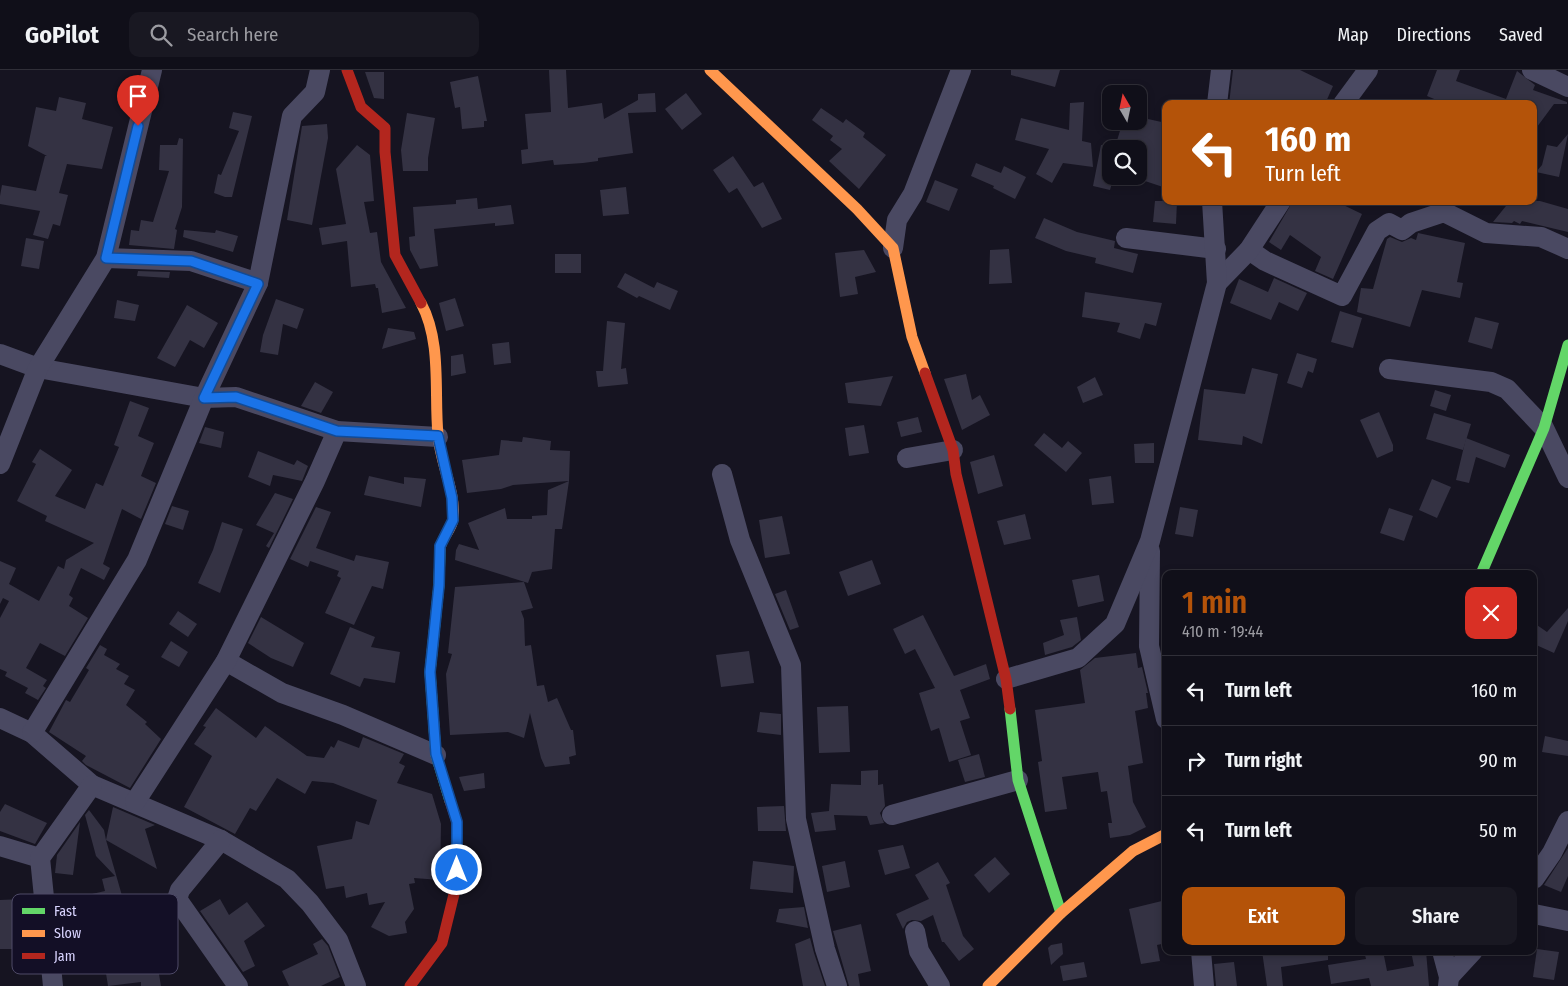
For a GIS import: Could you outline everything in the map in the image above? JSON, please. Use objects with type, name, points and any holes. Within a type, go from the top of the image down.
[{"type":"street","points":[[0,464],[38,368],[106,258],[152,70]]},
{"type":"street","points":[[32,733],[136,560],[204,398],[258,284],[292,116],[315,92],[320,70]]},
{"type":"street","points":[[346,70],[361,107],[385,128],[395,255],[426,312],[435,356],[438,436],[452,498],[453,520],[440,546],[439,585],[430,672],[436,754],[457,822],[456,886],[442,943],[410,986]]},
{"type":"street","points":[[710,70],[857,209],[894,248]]},
{"type":"street","points":[[961,70],[912,194],[897,220],[894,248],[912,337],[953,450],[956,474],[1006,680],[1018,780],[1062,913]]},
{"type":"street","points":[[1217,100],[1221,70]]},
{"type":"street","points":[[1346,100],[1368,70]]},
{"type":"street","points":[[1532,70],[1568,87]]},
{"type":"street","points":[[1006,680],[1078,658],[1115,624],[1150,541],[1217,284],[1212,205]]},
{"type":"street","points":[[1217,284],[1249,250],[1278,205]]},
{"type":"street","points":[[1249,250],[1265,261],[1342,296],[1377,231],[1388,223],[1402,230],[1411,223],[1444,212],[1486,233],[1541,237],[1568,249]]},
{"type":"street","points":[[1126,238],[1216,249]]},
{"type":"street","points":[[106,258],[191,261],[258,284]]},
{"type":"street","points":[[1483,570],[1544,428],[1568,345]]},
{"type":"street","points":[[0,354],[38,368],[204,398],[236,397],[337,431],[438,436]]},
{"type":"street","points":[[1389,369],[1491,382],[1508,389],[1544,428],[1568,478]]},
{"type":"street","points":[[135,802],[226,661],[273,563],[316,481],[337,431]]},
{"type":"street","points":[[907,458],[953,450]]},
{"type":"street","points":[[722,474],[740,540],[791,665],[796,819],[825,948],[837,986]]},
{"type":"street","points":[[1150,541],[1150,646],[1162,701]]},
{"type":"street","points":[[226,661],[282,693],[343,715],[436,754]]},
{"type":"street","points":[[0,718],[32,733],[92,786],[135,802],[221,840],[287,879],[310,903],[338,940],[356,986]]},
{"type":"street","points":[[892,815],[1018,780]]},
{"type":"street","points":[[43,894],[40,858],[92,786]]},
{"type":"street","points":[[1537,875],[1552,853],[1568,821]]},
{"type":"street","points":[[988,986],[1062,913],[1133,851],[1162,836]]},
{"type":"street","points":[[178,896],[180,890],[221,840]]},
{"type":"street","points":[[0,846],[40,858]]},
{"type":"street","points":[[178,900],[238,986]]},
{"type":"street","points":[[1537,915],[1568,921]]},
{"type":"street","points":[[915,931],[919,951],[940,986]]},
{"type":"street","points":[[1200,955],[1204,986]]},
{"type":"street","points":[[1443,955],[1449,981]]},
{"type":"street","points":[[1449,981],[1470,955]]},
{"type":"building","points":[[549,70],[566,70],[568,108],[602,103],[604,119],[638,100],[638,94],[655,93],[656,112],[628,113],[633,153],[598,158],[598,161],[583,163],[554,165],[553,160],[522,164],[521,150],[528,149],[525,114],[551,112]]},
{"type":"building","points":[[1011,70],[1060,70],[1055,87],[1011,75]]},
{"type":"building","points":[[1233,70],[1300,70],[1333,86],[1327,100],[1229,100]]},
{"type":"building","points":[[1437,70],[1460,70],[1456,81],[1506,99],[1517,71],[1535,85],[1533,90],[1567,102],[1567,104],[1554,104],[1537,127],[1537,100],[1436,100],[1427,96]]},
{"type":"building","points":[[365,72],[384,72],[384,99],[374,98]]},
{"type":"building","points":[[478,76],[487,121],[484,121],[484,127],[462,129],[460,107],[455,108],[450,82]]},
{"type":"building","points":[[686,93],[702,114],[682,130],[665,109]]},
{"type":"building","points":[[59,97],[86,103],[82,119],[113,127],[102,169],[67,164],[59,193],[68,195],[60,226],[53,224],[48,239],[33,235],[40,211],[0,204],[0,196],[2,185],[36,191],[45,156],[47,156],[28,146],[36,107],[56,111]]},
{"type":"building","points":[[1084,102],[1082,141],[1091,143],[1093,167],[1063,163],[1052,183],[1036,174],[1049,149],[1015,140],[1021,118],[1069,130],[1070,103]]},
{"type":"building","points":[[821,108],[843,123],[846,119],[865,133],[863,137],[886,155],[859,189],[829,161],[842,149],[830,140],[833,136],[812,120]]},
{"type":"building","points":[[233,112],[252,116],[232,197],[225,197],[214,193],[218,174],[221,175],[239,131],[229,128]]},
{"type":"building","points":[[407,113],[435,118],[428,158],[428,171],[403,171],[401,150]]},
{"type":"building","points":[[1148,119],[1162,122],[1162,187],[1147,182],[1147,140],[1117,140],[1120,130],[1148,130]]},
{"type":"building","points":[[327,124],[328,138],[312,225],[287,220],[302,126]]},
{"type":"building","points":[[1568,134],[1559,177],[1537,172],[1542,165],[1547,145],[1557,147]]},
{"type":"building","points":[[179,138],[183,139],[182,207],[175,229],[177,230],[174,249],[129,245],[131,230],[139,231],[141,220],[153,222],[169,171],[159,170],[160,145],[177,145]]},
{"type":"building","points":[[357,145],[370,155],[374,201],[364,202],[370,233],[377,232],[381,262],[406,308],[382,313],[378,288],[376,288],[375,284],[351,287],[347,241],[322,245],[319,228],[346,224],[336,169]]},
{"type":"building","points":[[1101,145],[1102,185],[1111,185],[1110,190],[1093,186]]},
{"type":"building","points":[[733,156],[754,187],[763,182],[782,219],[762,228],[737,188],[729,193],[713,170]]},
{"type":"building","points":[[976,163],[1001,173],[1004,166],[1026,177],[1015,199],[993,188],[994,186],[971,176]]},
{"type":"building","points":[[935,180],[958,189],[949,211],[926,202]]},
{"type":"building","points":[[626,187],[629,214],[603,216],[600,190]]},
{"type":"building","points":[[477,198],[478,209],[511,205],[514,224],[495,226],[495,223],[434,229],[438,266],[420,269],[410,250],[409,237],[415,236],[413,207],[456,204],[456,200]]},
{"type":"building","points":[[1155,201],[1162,201],[1162,205],[1177,205],[1176,224],[1153,222]]},
{"type":"building","points":[[1537,201],[1540,201],[1568,209],[1568,232],[1522,221],[1520,224],[1514,221],[1512,223],[1493,222],[1507,205],[1537,205]]},
{"type":"building","points":[[1291,205],[1343,205],[1362,214],[1333,279],[1315,271],[1321,257],[1290,235],[1281,250],[1269,242]]},
{"type":"building","points":[[1044,218],[1077,232],[1115,241],[1114,248],[1138,254],[1133,273],[1095,263],[1096,258],[1066,251],[1035,238]]},
{"type":"building","points":[[184,230],[215,233],[216,230],[238,236],[233,252],[183,237]]},
{"type":"building","points":[[1418,233],[1465,243],[1457,282],[1463,283],[1460,298],[1422,290],[1410,327],[1357,312],[1361,288],[1373,289],[1387,239],[1390,237],[1402,242],[1411,238],[1416,240]]},
{"type":"building","points":[[26,238],[44,241],[39,269],[21,266]]},
{"type":"building","points":[[1009,249],[1012,283],[989,284],[990,250]]},
{"type":"building","points":[[864,250],[876,272],[855,277],[858,294],[840,297],[835,253]]},
{"type":"building","points":[[555,254],[581,254],[581,273],[555,273]]},
{"type":"building","points":[[138,271],[170,272],[169,278],[137,276]]},
{"type":"building","points":[[625,273],[654,288],[657,282],[678,291],[670,310],[639,296],[637,298],[617,287]]},
{"type":"building","points":[[1274,278],[1307,293],[1298,311],[1279,302],[1271,320],[1230,303],[1239,279],[1268,292]]},
{"type":"building","points":[[1085,292],[1162,303],[1156,326],[1145,323],[1140,339],[1117,332],[1120,323],[1082,317]]},
{"type":"building","points":[[455,298],[464,326],[446,331],[439,303]]},
{"type":"building","points":[[276,299],[304,309],[297,329],[283,324],[278,355],[260,352],[263,335]]},
{"type":"building","points":[[117,300],[139,305],[135,321],[114,318]]},
{"type":"building","points":[[187,305],[218,323],[204,348],[190,340],[175,367],[157,358]]},
{"type":"building","points":[[1340,311],[1362,318],[1353,348],[1331,342]]},
{"type":"building","points":[[1475,317],[1499,323],[1492,349],[1468,342]]},
{"type":"building","points":[[607,321],[625,323],[621,369],[626,368],[628,384],[598,387],[596,371],[603,371]]},
{"type":"building","points":[[388,328],[414,332],[416,339],[382,349]]},
{"type":"building","points":[[509,342],[511,363],[494,365],[492,344]]},
{"type":"building","points":[[1297,353],[1317,359],[1313,373],[1308,371],[1302,388],[1287,383]]},
{"type":"building","points":[[463,354],[466,373],[451,376],[451,356]]},
{"type":"building","points":[[1252,368],[1278,374],[1262,444],[1243,436],[1242,445],[1198,440],[1204,389],[1245,394]]},
{"type":"building","points":[[966,374],[972,400],[980,395],[990,415],[962,430],[944,379]]},
{"type":"building","points":[[893,376],[881,406],[848,403],[845,383]]},
{"type":"building","points":[[1095,377],[1103,395],[1083,403],[1077,387]]},
{"type":"building","points":[[315,382],[333,392],[321,413],[301,406]]},
{"type":"building","points":[[1435,390],[1451,395],[1446,411],[1430,406]]},
{"type":"building","points":[[130,401],[149,408],[138,436],[154,443],[141,476],[156,483],[141,519],[122,509],[103,564],[110,568],[104,580],[81,568],[69,595],[73,598],[69,606],[88,618],[65,656],[40,643],[26,668],[47,680],[43,686],[46,688],[38,700],[25,693],[28,688],[5,676],[7,672],[0,669],[0,618],[9,601],[3,598],[0,604],[0,561],[16,568],[9,584],[39,601],[58,566],[64,569],[66,560],[94,543],[45,521],[47,516],[17,501],[36,464],[32,462],[40,449],[72,470],[55,496],[85,509],[96,483],[103,486],[119,447],[114,445]]},
{"type":"building","points":[[1379,412],[1393,445],[1393,451],[1377,458],[1360,420]]},
{"type":"building","points":[[1434,413],[1471,424],[1463,450],[1426,439]]},
{"type":"building","points":[[918,417],[922,432],[901,437],[897,422]]},
{"type":"building","points":[[864,425],[869,453],[849,456],[845,428]]},
{"type":"building","points":[[205,427],[224,432],[221,448],[199,443]]},
{"type":"building","points":[[1044,433],[1062,448],[1068,441],[1082,453],[1066,472],[1034,445]]},
{"type":"building","points":[[523,437],[551,441],[550,450],[570,451],[569,481],[513,485],[501,489],[467,493],[462,460],[499,455],[501,440],[522,442]]},
{"type":"building","points":[[1466,438],[1510,455],[1505,468],[1476,457],[1469,483],[1456,480]]},
{"type":"building","points":[[1154,443],[1154,463],[1135,463],[1134,444]]},
{"type":"building","points":[[258,451],[294,465],[297,460],[308,466],[302,481],[273,475],[270,486],[248,477]]},
{"type":"building","points":[[994,455],[1003,486],[978,494],[970,462]]},
{"type":"building","points":[[369,476],[404,484],[404,477],[426,479],[421,507],[364,495]]},
{"type":"building","points":[[1111,476],[1114,503],[1092,505],[1089,479]]},
{"type":"building","points":[[1432,479],[1451,487],[1437,518],[1419,510]]},
{"type":"building","points":[[569,481],[562,529],[555,529],[552,569],[532,572],[528,583],[455,560],[459,544],[479,550],[468,523],[505,508],[507,519],[532,519],[532,516],[547,515],[548,490]]},
{"type":"building","points":[[275,493],[293,499],[269,548],[266,546],[274,533],[256,525]]},
{"type":"building","points":[[172,506],[189,511],[183,530],[165,524]]},
{"type":"building","points":[[316,507],[331,512],[316,548],[354,561],[356,555],[389,562],[383,589],[372,586],[354,625],[325,613],[341,578],[337,576],[339,571],[310,561],[308,567],[290,559]]},
{"type":"building","points":[[1180,507],[1198,510],[1193,537],[1175,534]]},
{"type":"building","points":[[1389,508],[1413,516],[1404,541],[1380,533]]},
{"type":"building","points":[[1025,514],[1031,539],[1004,545],[997,521]]},
{"type":"building","points":[[782,516],[790,554],[765,558],[759,520]]},
{"type":"building","points":[[222,522],[243,529],[220,593],[198,583],[213,550]]},
{"type":"building","points":[[872,560],[881,584],[848,596],[839,572]]},
{"type":"building","points":[[1099,575],[1104,601],[1078,607],[1072,580]]},
{"type":"building","points":[[524,582],[533,608],[521,611],[524,619],[525,646],[531,645],[537,686],[544,685],[548,702],[557,698],[571,730],[573,730],[576,755],[569,757],[570,764],[545,767],[530,713],[524,738],[508,732],[450,735],[446,674],[452,654],[448,653],[455,587]]},
{"type":"building","points":[[786,590],[799,627],[790,630],[775,594]]},
{"type":"building","points":[[1568,608],[1568,621],[1554,653],[1537,645],[1537,625],[1547,632]]},
{"type":"building","points":[[178,611],[197,624],[188,637],[169,624]]},
{"type":"building","points":[[923,615],[954,676],[986,664],[990,679],[960,690],[970,718],[960,721],[971,755],[949,762],[939,728],[931,731],[919,693],[935,688],[915,649],[905,654],[893,629]]},
{"type":"building","points":[[261,617],[304,643],[293,667],[271,658],[248,643]]},
{"type":"building","points":[[1077,617],[1081,640],[1072,647],[1045,655],[1043,643],[1064,635],[1060,620]]},
{"type":"building","points":[[350,627],[375,637],[371,647],[400,652],[395,683],[364,678],[360,687],[330,674]]},
{"type":"building","points":[[171,641],[188,652],[179,667],[161,657]]},
{"type":"building","points":[[100,645],[107,649],[104,655],[120,664],[116,669],[129,676],[124,684],[135,690],[126,705],[147,722],[145,724],[161,739],[130,788],[86,765],[82,761],[86,756],[49,732],[66,700],[70,702],[89,670],[86,668]]},
{"type":"building","points":[[749,651],[754,683],[721,687],[716,655]]},
{"type":"building","points":[[1136,653],[1138,668],[1142,667],[1148,693],[1146,693],[1148,708],[1135,711],[1143,763],[1128,766],[1133,802],[1146,827],[1130,835],[1110,838],[1108,823],[1112,823],[1107,791],[1101,792],[1098,772],[1062,777],[1067,809],[1045,812],[1038,762],[1042,761],[1035,710],[1085,703],[1080,670],[1095,658]]},
{"type":"building","points":[[848,706],[850,752],[819,753],[817,707]]},
{"type":"building","points":[[216,708],[256,738],[265,726],[307,756],[324,758],[331,746],[334,748],[338,740],[359,748],[363,737],[404,754],[399,763],[405,766],[397,783],[432,794],[441,824],[440,880],[414,878],[415,883],[409,884],[414,909],[405,922],[407,933],[389,936],[371,927],[385,902],[369,905],[367,893],[346,898],[344,886],[326,889],[317,846],[352,839],[356,821],[369,825],[377,800],[333,783],[312,781],[305,794],[277,778],[256,811],[250,808],[235,834],[184,807],[212,756],[194,744],[206,727],[203,726]]},
{"type":"building","points":[[760,712],[781,714],[781,735],[757,732]]},
{"type":"building","points":[[1545,736],[1568,741],[1568,756],[1542,752]]},
{"type":"building","points":[[979,754],[985,777],[965,782],[958,760]]},
{"type":"building","points":[[878,770],[878,785],[883,784],[885,806],[880,813],[884,823],[870,825],[867,816],[834,815],[836,830],[815,832],[811,813],[829,811],[831,784],[861,785],[861,771]]},
{"type":"building","points":[[484,773],[485,788],[464,791],[459,777]]},
{"type":"building","points":[[5,804],[47,823],[35,844],[0,831],[0,812]]},
{"type":"building","points":[[784,806],[786,831],[758,831],[757,807]]},
{"type":"building","points":[[113,807],[155,825],[145,829],[157,869],[106,840]]},
{"type":"building","points":[[89,810],[104,830],[122,894],[92,894],[105,891],[102,879],[115,876],[96,856],[85,815]]},
{"type":"building","points":[[80,822],[73,875],[55,873],[57,855]]},
{"type":"building","points":[[903,845],[910,868],[885,875],[878,850]]},
{"type":"building","points":[[1568,848],[1568,876],[1561,892],[1544,885]]},
{"type":"building","points":[[995,857],[1010,874],[989,893],[974,875]]},
{"type":"building","points":[[753,861],[794,866],[793,893],[750,889]]},
{"type":"building","points":[[845,861],[850,887],[827,892],[822,866]]},
{"type":"building","points":[[938,862],[950,883],[946,885],[963,936],[974,949],[959,961],[942,942],[933,915],[921,921],[912,920],[907,922],[903,929],[896,914],[929,899],[915,875]]},
{"type":"building","points":[[220,899],[229,915],[247,902],[265,926],[244,941],[255,966],[243,972],[200,911]]},
{"type":"building","points":[[0,900],[12,900],[12,949],[0,949]]},
{"type":"building","points":[[1162,901],[1162,944],[1157,945],[1160,961],[1141,964],[1129,909]]},
{"type":"building","points":[[804,907],[808,928],[776,922],[779,909]]},
{"type":"building","points":[[861,924],[871,971],[858,974],[860,986],[849,986],[833,931]]},
{"type":"building","points":[[810,938],[825,986],[803,986],[795,944]]},
{"type":"building","points":[[322,939],[328,946],[340,977],[321,986],[289,986],[282,971],[318,954],[313,944]]},
{"type":"building","points":[[1062,943],[1063,954],[1051,965],[1048,948],[1051,945]]},
{"type":"building","points":[[1537,949],[1559,952],[1554,980],[1533,977]]},
{"type":"building","points":[[1263,955],[1328,955],[1328,960],[1281,967],[1283,986],[1267,986]]},
{"type":"building","points":[[1365,955],[1384,955],[1387,971],[1414,966],[1412,955],[1426,955],[1429,986],[1371,986],[1369,978],[1331,984],[1328,965],[1366,959]]},
{"type":"building","points":[[1084,962],[1087,977],[1063,981],[1060,966]]},
{"type":"building","points":[[1234,962],[1237,986],[1216,986],[1214,964]]},
{"type":"building","points":[[106,974],[159,974],[161,986],[141,986],[141,982],[108,986]]},
{"type":"traffic: fast","points":[[1483,570],[1544,428],[1568,345]]},
{"type":"traffic: fast","points":[[440,550],[439,585],[430,672],[436,755],[450,801]]},
{"type":"traffic: fast","points":[[1010,709],[1018,780],[1061,913]]},
{"type":"traffic: slow","points":[[710,70],[857,209],[893,248],[912,337],[925,373]]},
{"type":"traffic: slow","points":[[421,303],[428,318],[435,351],[439,446],[453,508],[451,527],[442,542],[440,550]]},
{"type":"traffic: slow","points":[[988,986],[1061,913],[1133,851],[1162,836]]},
{"type":"traffic: jam","points":[[347,70],[361,107],[385,128],[385,152],[395,255],[421,303]]},
{"type":"traffic: jam","points":[[925,373],[953,450],[956,474],[1006,679],[1010,709]]},
{"type":"traffic: jam","points":[[410,986],[442,943],[456,886],[457,822],[450,801]]},
{"type":"route","points":[[138,126],[106,258],[191,261],[258,284],[204,398],[236,397],[337,431],[438,436],[452,498],[453,520],[440,546],[439,585],[430,672],[436,754],[457,822],[457,870]]}]
